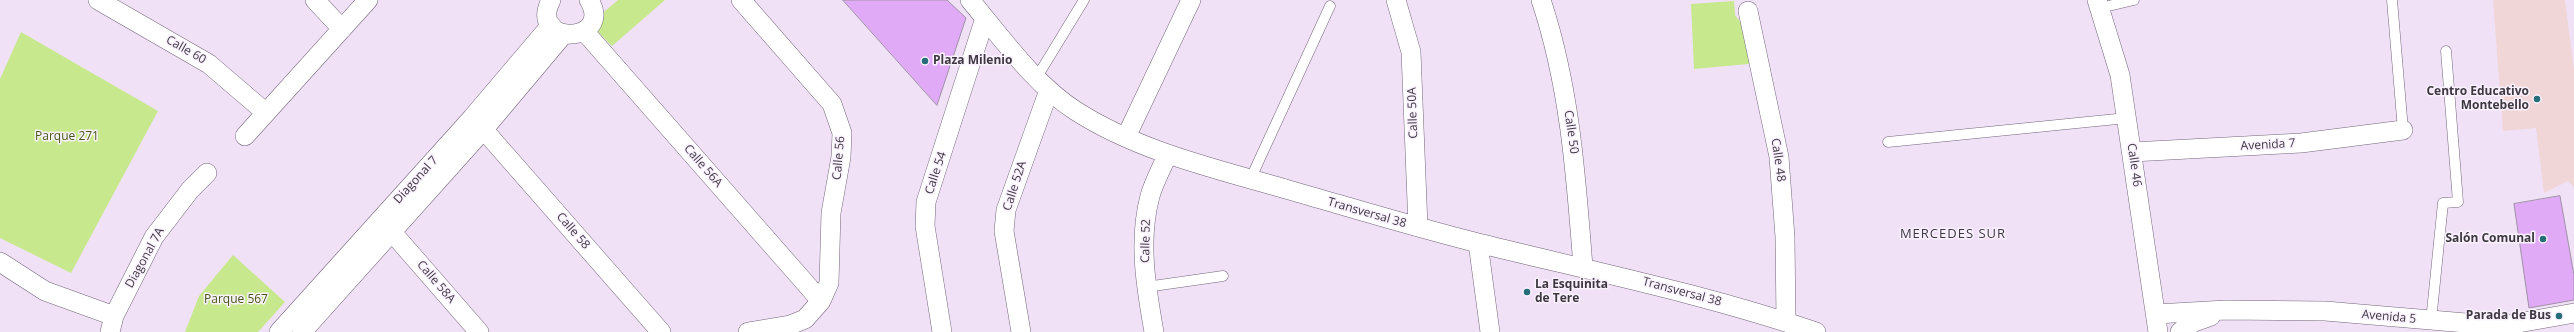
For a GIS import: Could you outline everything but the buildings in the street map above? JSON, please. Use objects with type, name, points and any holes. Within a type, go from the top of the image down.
[{"type":"street","points":[[315,0],[342,29]]},
{"type":"street","points":[[245,136],[265,112],[368,0]]},
{"type":"street","points":[[551,0],[547,12],[557,30],[574,35],[584,31],[592,22],[593,2]]},
{"type":"street","name":"Calle 56","points":[[741,0],[832,104],[842,133],[841,157],[831,213],[829,283],[821,302]]},
{"type":"street","name":"Transversal 38","points":[[970,0],[1043,84],[1076,111],[1126,137],[1168,154],[1250,180],[1478,243],[1702,296],[1816,332]]},
{"type":"street","points":[[1126,137],[1191,0]]},
{"type":"street","name":"Calle 50A","points":[[1396,0],[1411,52],[1418,227]]},
{"type":"street","name":"Calle 50","points":[[1541,0],[1550,29],[1566,96],[1575,155],[1583,267]]},
{"type":"street","name":"Calle 60","points":[[106,2],[209,64],[265,112]]},
{"type":"street","name":"Calle 46","points":[[2098,4],[2120,75],[2157,323]]},
{"type":"street","name":"Calle 48","points":[[1747,6],[1779,157],[1785,237],[1786,322]]},
{"type":"street","name":"Calle 54","points":[[942,332],[925,226],[926,202],[985,18]]},
{"type":"street","name":"Diagonal 7","points":[[279,332],[386,226],[478,124],[557,30]]},
{"type":"street","name":"Calle 56A","points":[[584,31],[821,302]]},
{"type":"street","name":"Calle 52A","points":[[1021,332],[1004,231],[1006,210],[1043,84]]},
{"type":"street","name":"Calle 58","points":[[478,124],[661,332]]},
{"type":"street","name":"Avenida 7","points":[[2132,152],[2301,143],[2403,130]]},
{"type":"street","name":"Calle 52","points":[[1154,332],[1146,287],[1144,223],[1150,194],[1168,154]]},
{"type":"street","name":"Diagonal 7A","points":[[112,324],[154,237],[190,190],[207,173]]},
{"type":"street","name":"Diagonal 7","points":[[302,332],[386,226]]},
{"type":"street","name":"Calle 58A","points":[[386,226],[479,332]]},
{"type":"street","points":[[1478,243],[1490,332]]},
{"type":"street","points":[[0,262],[45,291],[112,324]]},
{"type":"street","points":[[748,332],[790,325],[805,319],[821,302]]},
{"type":"street","name":"Avenida 5","points":[[2180,332],[2194,322],[2226,310]]},
{"type":"street","name":"Avenida 5","points":[[2157,323],[2226,310],[2325,311],[2501,326],[2574,312]]},
{"type":"lane","points":[[1043,84],[1084,0]]},
{"type":"lane","points":[[2098,4],[2134,0]]},
{"type":"lane","points":[[2392,0],[2403,130]]},
{"type":"lane","points":[[1250,180],[1330,6]]},
{"type":"lane","points":[[2431,321],[2443,203],[2458,202],[2446,51]]},
{"type":"lane","points":[[1888,142],[2127,118]]},
{"type":"lane","points":[[1146,287],[1223,276]]},
{"type":"shaded area","name":"Centro Educativo Montebello","points":[[2493,0],[2565,0],[2574,70],[2574,187],[2568,181],[2544,193],[2536,128],[2503,131]]},
{"type":"green space","points":[[618,0],[665,0],[612,46],[597,31],[599,16]]},
{"type":"green space","points":[[1734,1],[1735,15],[1755,41],[1759,63],[1694,69],[1691,4]]},
{"type":"green space","name":"Parque 271","points":[[21,32],[158,111],[71,273],[0,238],[0,79]]},
{"type":"green space","name":"Parque 567","points":[[233,255],[285,302],[258,332],[185,332],[199,296]]},
{"type":"place","name":"Plaza Milenio","points":[[925,61]]},
{"type":"place","name":"Centro Educativo Montebello","points":[[2537,99]]},
{"type":"place","name":"Salón Comunal","points":[[2543,239]]},
{"type":"place","name":"La Esquinita de Tere","points":[[1527,292]]},
{"type":"place","name":"Parada de Bus","points":[[2559,316]]},
{"type":"district","name":"MERCEDES SUR","points":[[1953,234]]}]
